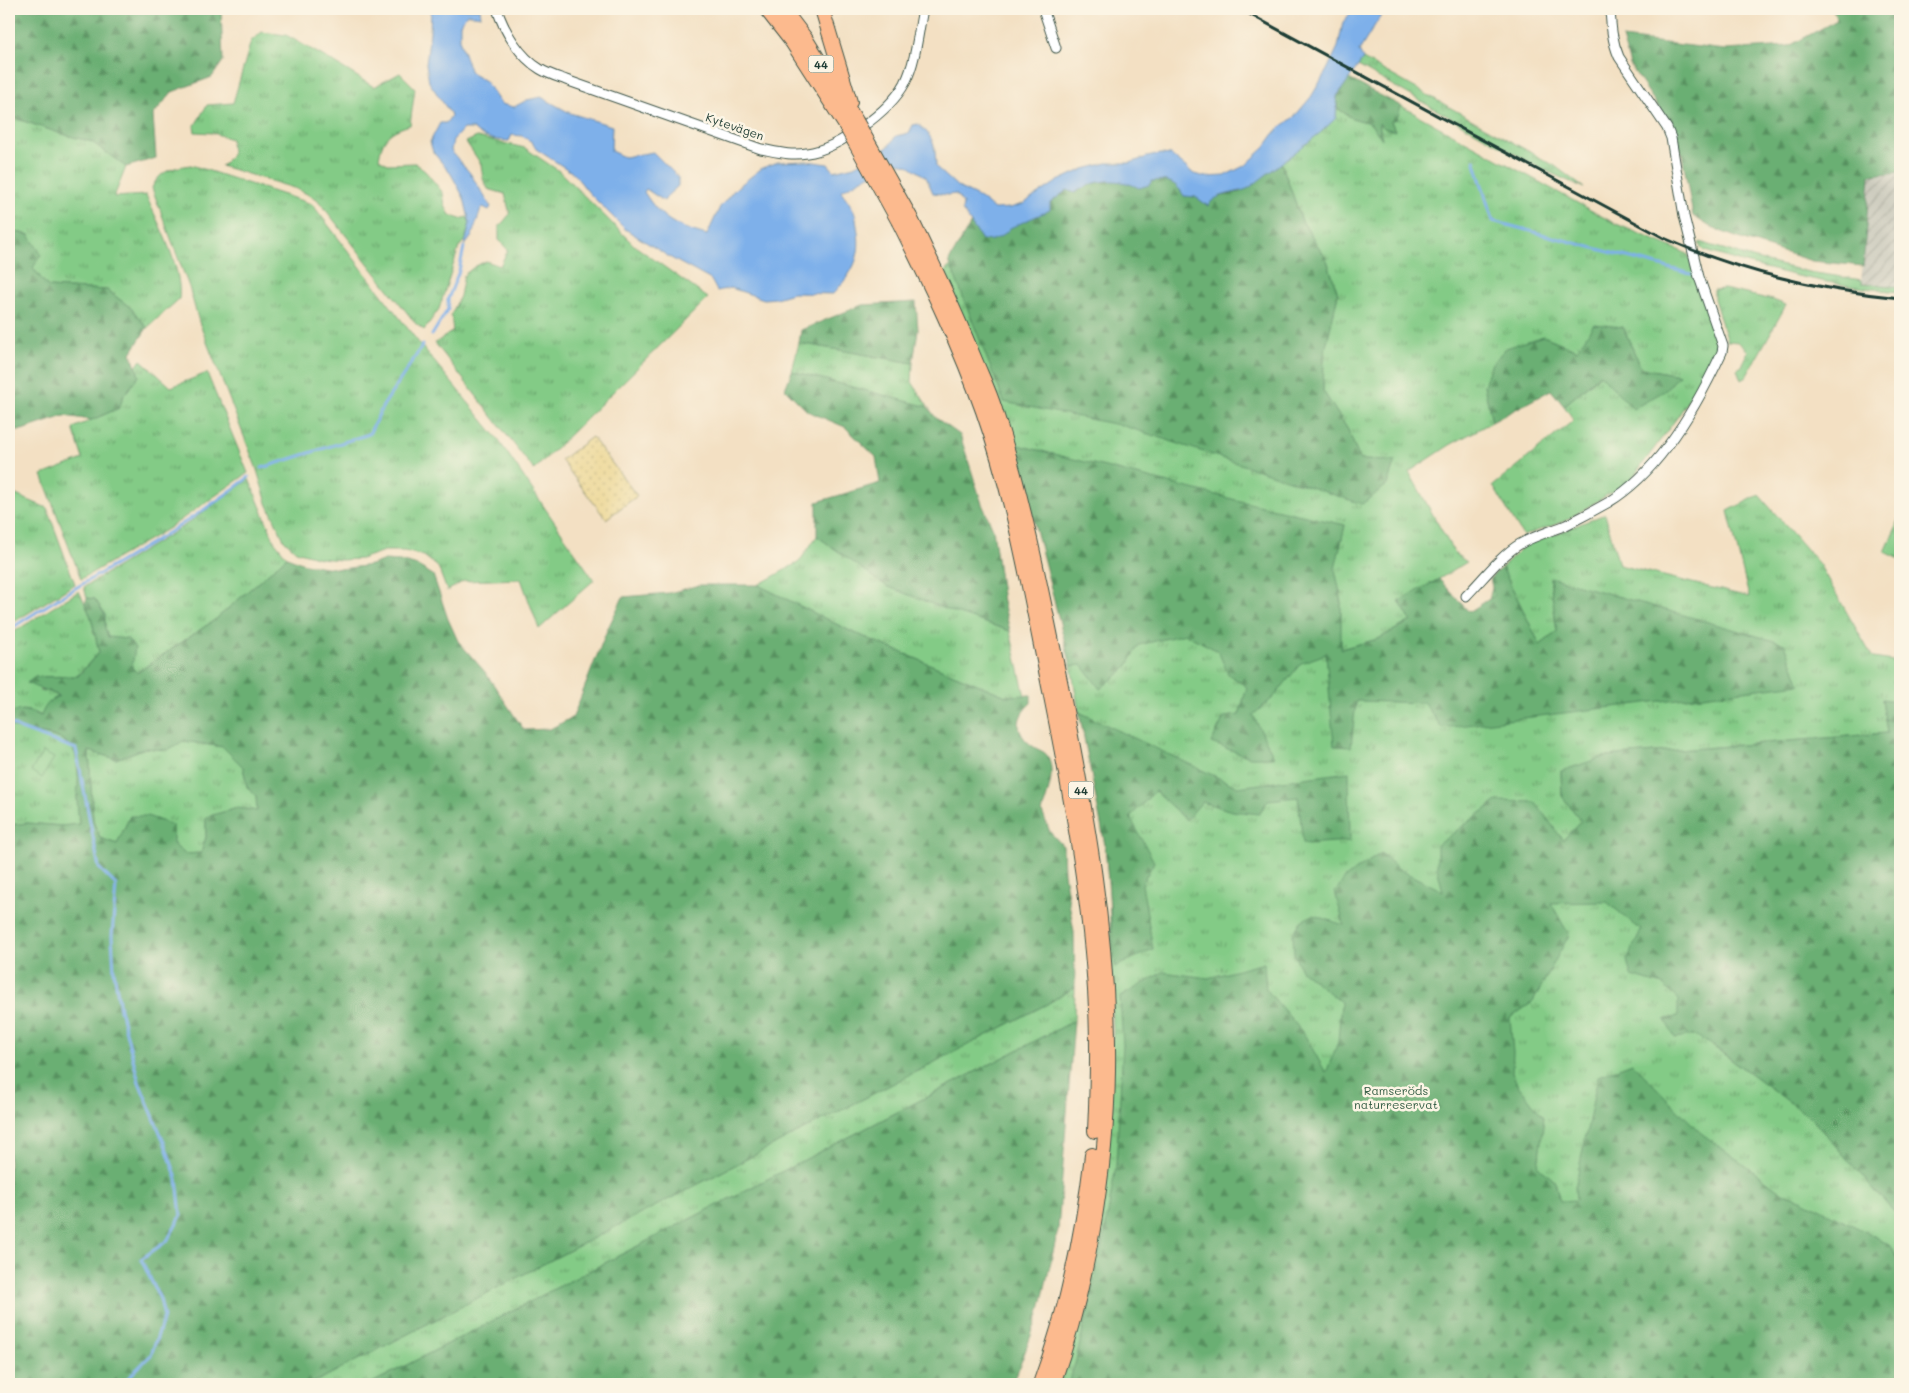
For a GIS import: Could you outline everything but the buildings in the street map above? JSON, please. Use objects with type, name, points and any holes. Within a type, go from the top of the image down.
[{"type":"main road","name":"44","points":[[766,9],[851,124]]},
{"type":"main road","name":"44","points":[[784,9],[805,38],[904,219],[952,301],[995,409],[1028,527],[1077,765],[1098,900],[1106,1005],[1108,1070],[1105,1131],[1091,1232],[1082,1278],[1053,1384]]},
{"type":"main road","points":[[822,9],[851,124]]},
{"type":"main road","name":"44","points":[[904,219],[980,403],[1017,528],[1065,765],[1086,901],[1096,1008],[1097,1070],[1095,1131],[1081,1229],[1056,1334],[1040,1384]]},
{"type":"street","name":"Kytevägen","points":[[497,9],[510,38],[524,55],[540,69],[761,149],[786,154],[808,153],[827,147],[873,119],[890,104],[905,83],[913,60],[922,9]]},
{"type":"street","points":[[1043,9],[1056,48]]},
{"type":"street","points":[[1466,596],[1512,550],[1522,543],[1566,524],[1610,501],[1637,480],[1662,452],[1691,410],[1722,352],[1723,346],[1699,276],[1684,216],[1672,138],[1619,57],[1613,44],[1610,9]]},
{"type":"shaded area","points":[[1900,172],[1900,287],[1861,283],[1870,175]]},
{"type":"green space","points":[[9,9],[221,9],[223,61],[212,77],[172,92],[153,115],[156,158],[126,167],[92,142],[9,116]]},
{"type":"green space","points":[[1833,9],[1900,9],[1900,172],[1870,175],[1863,266],[1812,261],[1712,228],[1693,216],[1682,154],[1675,132],[1630,65],[1622,38],[1726,50],[1789,46],[1837,20]]},
{"type":"green space","points":[[262,32],[286,35],[374,87],[400,73],[415,88],[410,125],[388,136],[382,145],[379,159],[388,164],[415,163],[426,172],[443,193],[445,206],[450,215],[460,219],[467,217],[470,223],[465,240],[459,247],[439,309],[424,330],[416,324],[317,199],[297,189],[221,166],[232,155],[231,139],[213,133],[195,132],[194,127],[207,105],[233,103],[251,41]]},
{"type":"green space","points":[[1363,59],[1555,166],[1584,188],[1542,169],[1358,66]]},
{"type":"green space","points":[[1349,79],[1401,106],[1397,119],[1391,121],[1395,131],[1384,128],[1379,123],[1382,139],[1370,123],[1352,118],[1337,108],[1337,96]]},
{"type":"green space","name":"Ramseröds naturreservat","points":[[1401,106],[1614,223],[1688,254],[1719,342],[1719,348],[1679,415],[1630,481],[1565,521],[1523,536],[1493,486],[1574,420],[1564,406],[1601,374],[1679,375],[1641,368],[1623,327],[1578,350],[1543,336],[1484,385],[1492,422],[1450,445],[1409,472],[1455,554],[1467,562],[1399,601],[1411,621],[1378,639],[1340,649],[1341,598],[1334,569],[1345,525],[1316,519],[1330,654],[1485,616],[1492,588],[1501,572],[1539,656],[1800,684],[1550,578],[1557,632],[1540,645],[1502,567],[1525,546],[1605,514],[1619,565],[1749,597],[1728,511],[1759,495],[1819,564],[1873,658],[1900,662],[1900,702],[1882,699],[1887,733],[1607,756],[1561,772],[1562,796],[1582,821],[1574,829],[1627,918],[1642,930],[1637,939],[1655,961],[1708,1043],[1811,1117],[1892,1210],[1900,1215],[1900,1384],[1060,1384],[1091,1213],[1113,1032],[1109,885],[1100,793],[1087,716],[1079,712],[1071,666],[1076,665],[1054,574],[985,376],[943,273],[983,235],[1222,193],[1306,353],[1336,463],[1395,461],[1360,460],[1348,430],[1323,391],[1324,355],[1338,294],[1327,260],[1302,221],[1281,162],[1320,133],[1336,118],[1337,108],[1352,118],[1370,123],[1381,137],[1378,122],[1395,130],[1391,121],[1397,118]]},
{"type":"green space","points":[[9,116],[92,142],[126,167],[114,197],[146,195],[168,246],[179,287],[179,299],[147,328],[131,308],[107,290],[48,287],[33,268],[30,235],[9,230]]},
{"type":"green space","points":[[477,137],[525,148],[559,171],[635,246],[708,298],[534,470],[435,343],[453,331],[451,315],[460,296],[464,275],[486,261],[500,266],[508,250],[499,240],[499,227],[510,214],[505,194],[488,189],[483,179],[481,164],[466,142]]},
{"type":"green space","points":[[1281,162],[1302,221],[1327,260],[1338,294],[1324,355],[1323,391],[1348,430],[1360,460],[1395,461],[1387,485],[1362,504],[1124,426],[1004,402],[949,261],[971,223],[982,240],[1049,210],[1050,203],[1067,190],[1075,193],[1092,184],[1105,181],[1118,181],[1143,186],[1149,185],[1152,181],[1167,181],[1178,187],[1184,196],[1196,197],[1208,206],[1214,198],[1240,192]]},
{"type":"green space","points":[[191,165],[312,204],[419,343],[495,435],[594,580],[539,629],[521,579],[464,581],[447,591],[438,567],[424,556],[404,551],[384,551],[361,559],[320,558],[296,551],[284,540],[267,503],[256,467],[199,322],[189,287],[152,188],[155,182],[168,171]]},
{"type":"green space","points":[[9,230],[29,235],[41,254],[33,268],[48,287],[107,290],[131,308],[147,328],[131,353],[139,376],[124,395],[119,408],[92,420],[64,416],[22,430],[9,430]]},
{"type":"green space","points":[[1700,242],[1766,262],[1809,272],[1862,280],[1862,283],[1900,287],[1900,292],[1825,282],[1751,265],[1703,250],[1699,245]]},
{"type":"green space","points":[[1724,289],[1773,300],[1786,305],[1746,377],[1741,380],[1737,369],[1742,366],[1748,351],[1738,342],[1727,341],[1714,299],[1714,290]]},
{"type":"green space","points":[[916,302],[918,330],[913,363],[799,343],[801,330],[862,305]]},
{"type":"green space","points":[[1594,324],[1623,327],[1641,368],[1679,375],[1666,390],[1633,409],[1600,374],[1564,406],[1551,390],[1492,422],[1484,385],[1492,363],[1506,348],[1543,336],[1577,350]]},
{"type":"green space","points":[[799,343],[913,363],[912,382],[928,407],[792,371]]},
{"type":"green space","points":[[141,360],[171,387],[207,373],[248,473],[169,528],[81,579],[42,475],[83,459],[73,428],[119,408],[124,395],[139,376],[136,367]]},
{"type":"green space","points":[[792,371],[928,407],[936,418],[960,435],[982,504],[993,529],[1003,602],[1010,631],[956,613],[886,586],[817,536],[817,502],[880,483],[876,457],[845,427],[807,411],[785,389]]},
{"type":"green space","points":[[1014,444],[1240,501],[1345,525],[1335,569],[1341,598],[1341,649],[1378,639],[1411,621],[1399,601],[1439,579],[1469,612],[1494,596],[1490,578],[1502,567],[1540,645],[1557,632],[1550,577],[1785,644],[1800,684],[1442,728],[1424,703],[1356,701],[1351,747],[1334,746],[1326,654],[1301,663],[1274,697],[1253,715],[1274,757],[1250,757],[1211,743],[1224,717],[1239,715],[1247,687],[1228,674],[1218,651],[1185,634],[1139,645],[1127,667],[1100,689],[1082,665],[1071,666]]},
{"type":"green space","points":[[249,479],[275,542],[287,557],[216,619],[136,673],[108,637],[105,628],[105,615],[95,599],[87,598],[84,587],[184,526]]},
{"type":"green space","points":[[9,492],[47,508],[75,584],[9,625]]},
{"type":"green space","points":[[1900,518],[1900,559],[1885,552]]},
{"type":"green space","points":[[817,536],[887,586],[956,613],[1010,631],[1025,696],[1006,696],[850,631],[758,585],[799,562]]},
{"type":"green space","points":[[287,557],[305,564],[341,569],[371,565],[385,560],[400,561],[418,566],[433,575],[448,619],[458,641],[485,672],[524,730],[550,729],[573,717],[607,630],[623,597],[669,593],[700,585],[758,585],[850,631],[1006,696],[1031,695],[1031,703],[1022,714],[1019,726],[1023,737],[1034,747],[1046,754],[1051,765],[1050,786],[1042,812],[1050,832],[1063,846],[1064,873],[1074,932],[1075,987],[1047,1004],[311,1384],[9,1384],[9,825],[27,823],[62,826],[79,824],[77,797],[78,765],[73,750],[61,739],[9,725],[9,713],[25,711],[41,716],[48,704],[59,696],[27,683],[35,677],[78,676],[99,652],[91,617],[85,604],[87,598],[95,599],[105,615],[105,628],[108,637],[128,639],[135,648],[132,667],[137,673],[216,619]],"holes":[[[184,741],[223,747],[243,767],[247,787],[256,796],[257,811],[237,808],[206,817],[206,837],[201,853],[185,854],[173,844],[173,825],[147,816],[130,816],[117,844],[100,838],[93,821],[89,751],[116,759],[145,748],[167,750]]]},
{"type":"green space","points":[[79,591],[91,617],[99,652],[77,676],[35,677],[40,690],[53,693],[59,697],[42,716],[26,710],[9,713],[9,635]]},
{"type":"green space","points":[[1882,699],[1900,702],[1900,1215],[1892,1210],[1811,1118],[1713,1046],[1695,1035],[1675,1038],[1665,1020],[1678,1016],[1678,1000],[1663,985],[1631,976],[1627,960],[1641,930],[1607,902],[1551,903],[1569,935],[1533,1002],[1510,1018],[1513,1053],[1512,1072],[1517,1084],[1544,1118],[1538,1166],[1555,1181],[1560,1201],[1576,1200],[1575,1188],[1598,1076],[1632,1063],[1701,1133],[1783,1193],[1801,1199],[1890,1244],[1900,1265],[1900,1384],[1068,1384],[1076,1361],[1106,1226],[1116,1165],[1123,1045],[1120,997],[1163,972],[1208,978],[1264,963],[1266,989],[1304,1034],[1326,1073],[1338,1042],[1341,1002],[1301,970],[1294,954],[1293,934],[1301,921],[1313,915],[1344,925],[1335,892],[1345,878],[1381,853],[1400,870],[1443,891],[1437,868],[1437,845],[1497,801],[1535,802],[1563,840],[1581,821],[1562,796],[1561,771],[1607,756],[1887,733]]},
{"type":"green space","points":[[1079,712],[1238,787],[1349,772],[1350,841],[1303,844],[1298,797],[1268,800],[1259,814],[1232,811],[1202,802],[1186,820],[1155,791],[1130,817],[1154,862],[1142,884],[1153,949],[1115,967],[1105,845]]},
{"type":"green space","points":[[9,725],[29,733],[39,733],[61,739],[75,751],[79,781],[77,797],[79,824],[62,826],[27,823],[9,825]]},
{"type":"green space","points":[[184,741],[223,747],[243,767],[247,786],[256,795],[257,811],[237,808],[206,817],[206,837],[201,853],[185,854],[130,816],[117,844],[100,838],[93,821],[89,751],[116,759],[145,748],[167,750]]},
{"type":"green space","points":[[43,752],[54,758],[42,778],[31,771]]},
{"type":"green space","points":[[1075,987],[1074,1021],[370,1384],[311,1384],[1047,1004]]},
{"type":"green space","points":[[1074,1021],[1058,1230],[1039,1314],[1013,1384],[370,1384]]},
{"type":"sand","points":[[592,437],[637,496],[606,519],[561,460]]},
{"type":"water","points":[[431,9],[480,9],[481,16],[467,14],[460,24],[460,42],[471,73],[485,81],[501,104],[514,107],[527,100],[541,97],[570,113],[612,126],[611,151],[624,157],[653,152],[678,177],[678,186],[664,201],[646,189],[644,192],[657,210],[671,221],[679,226],[707,235],[720,207],[735,189],[762,168],[778,162],[807,161],[828,164],[834,171],[854,166],[888,147],[896,136],[909,133],[913,125],[918,124],[931,138],[936,167],[958,187],[980,198],[994,209],[1010,208],[1023,204],[1058,181],[1084,169],[1107,163],[1130,163],[1161,154],[1171,155],[1194,174],[1206,177],[1224,176],[1246,165],[1263,149],[1276,131],[1294,117],[1311,97],[1338,47],[1343,22],[1354,9],[1385,9],[1359,51],[1363,59],[1337,96],[1336,118],[1320,133],[1249,188],[1220,196],[1208,206],[1196,197],[1184,196],[1178,187],[1167,181],[1152,181],[1149,185],[1139,188],[1123,182],[1098,182],[1075,193],[1067,190],[1050,203],[1050,210],[1010,228],[998,238],[986,241],[982,240],[962,210],[963,204],[956,194],[933,193],[926,177],[910,166],[894,161],[841,191],[855,213],[859,247],[851,271],[833,294],[793,293],[764,299],[731,288],[717,291],[711,280],[625,229],[590,194],[573,173],[536,149],[532,142],[522,136],[512,135],[509,141],[499,140],[485,137],[473,129],[463,129],[453,140],[451,151],[470,173],[491,207],[489,210],[483,207],[481,209],[472,236],[464,247],[470,223],[464,198],[451,174],[433,152],[430,142],[440,123],[446,123],[451,116],[429,82],[426,64]]},
{"type":"waterway","points":[[1474,160],[1493,221],[1691,274]]},
{"type":"waterway","points":[[432,335],[448,309],[448,299],[459,271],[464,247]]},
{"type":"waterway","points":[[262,468],[369,434],[383,406],[423,345]]},
{"type":"waterway","points":[[9,630],[191,518],[249,477]]},
{"type":"waterway","points":[[9,723],[76,749],[99,868],[116,885],[112,936],[114,971],[120,1009],[139,1082],[177,1179],[181,1216],[167,1241],[141,1259],[160,1299],[164,1317],[151,1355],[122,1384]]},
{"type":"railway","points":[[1240,9],[1664,238],[1721,261],[1780,278],[1839,290],[1900,298]]}]
